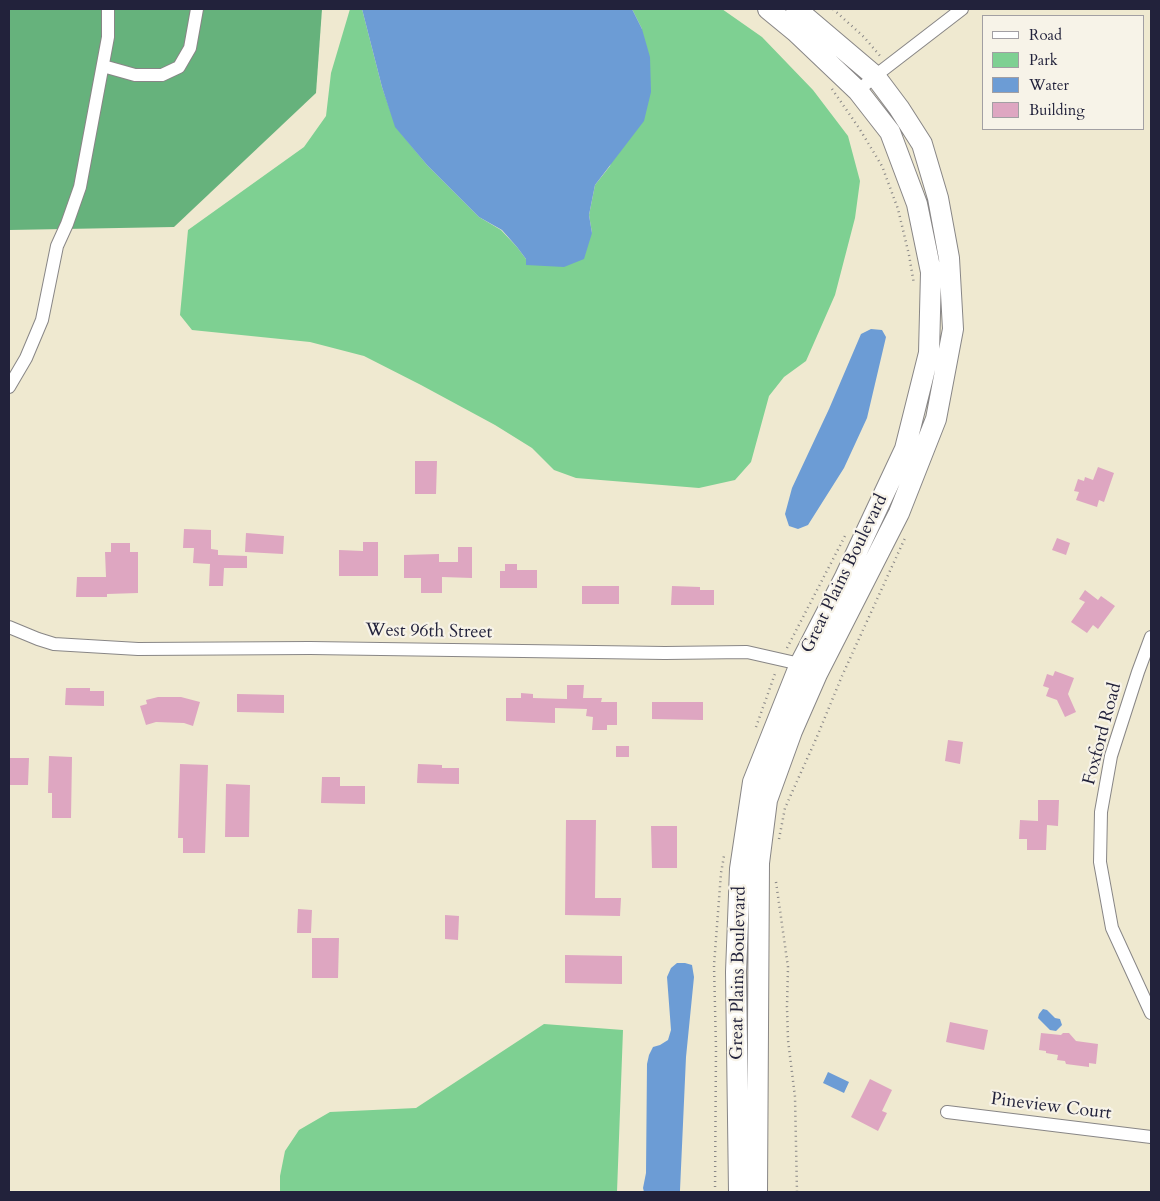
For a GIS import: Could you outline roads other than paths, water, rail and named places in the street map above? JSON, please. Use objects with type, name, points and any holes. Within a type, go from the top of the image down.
[{"type":"main road","name":"Great Plains Boulevard","points":[[739,1192],[736,972],[740,869],[754,782],[808,669],[845,577],[904,449],[929,352],[931,272],[917,204],[890,132],[858,91],[796,32],[768,9]]},
{"type":"main road","name":"Great Plains Boulevard","points":[[757,1192],[759,863],[767,800],[792,731],[808,669],[899,513],[936,419],[953,329],[948,258],[938,198],[922,144],[899,108],[875,76],[796,9]]},
{"type":"street","points":[[9,387],[26,358],[42,320],[58,246],[80,187],[108,37],[108,9]]},
{"type":"street","points":[[102,66],[135,74],[162,75],[179,66],[190,48],[198,9]]},
{"type":"street","points":[[858,91],[962,9]]},
{"type":"street","name":"West 96th Street","points":[[9,626],[54,644],[138,649],[310,648],[747,652],[808,669]]},
{"type":"street","name":"Foxford Road","points":[[1151,637],[1111,756],[1101,812],[1100,862],[1112,928],[1151,1013]]},
{"type":"street","name":"Pineview Court","points":[[947,1112],[1151,1137]]},
{"type":"water","points":[[362,9],[632,9],[642,29],[650,57],[651,92],[644,121],[595,185],[589,215],[592,233],[584,259],[564,267],[526,265],[526,259],[502,230],[479,217],[427,165],[395,127],[382,87]]},
{"type":"water","points":[[871,329],[882,330],[886,337],[867,418],[844,468],[808,525],[798,529],[789,526],[785,514],[792,488],[861,334]]},
{"type":"water","points":[[677,963],[692,965],[694,977],[686,1057],[680,1192],[644,1192],[646,1173],[647,1064],[653,1047],[668,1040],[671,1030],[667,977],[671,968]]},
{"type":"water","points":[[1043,1009],[1047,1010],[1055,1018],[1060,1019],[1062,1025],[1056,1031],[1050,1030],[1038,1018]]},
{"type":"water","points":[[828,1072],[849,1082],[844,1093],[823,1083]]}]
